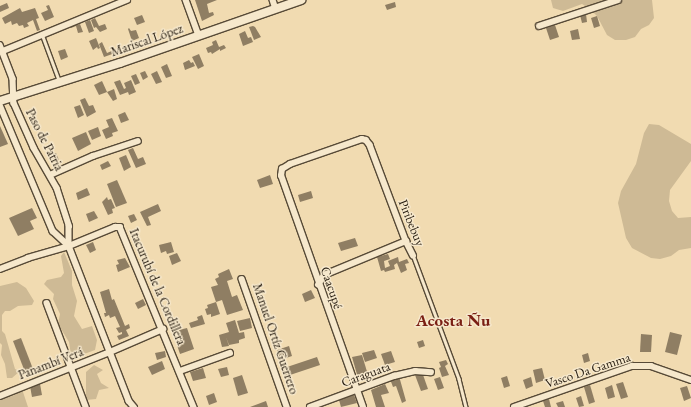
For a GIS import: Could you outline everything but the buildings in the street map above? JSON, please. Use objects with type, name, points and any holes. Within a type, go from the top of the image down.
[{"type":"street","points":[[3,51],[127,0]]},
{"type":"street","points":[[186,0],[199,35]]},
{"type":"street","points":[[273,0],[276,9]]},
{"type":"street","name":"Mariscal López","points":[[0,101],[120,63],[301,0]]},
{"type":"street","points":[[539,26],[618,0]]},
{"type":"street","name":"Paso de Patria","points":[[0,45],[13,80],[14,103],[34,148],[57,188],[69,226],[69,246],[110,352],[128,404],[134,407]]},
{"type":"street","name":"Paso de Patria","points":[[0,105],[52,231],[69,246]]},
{"type":"street","name":"Piribebuy","points":[[281,176],[282,169],[290,164],[362,139],[366,140],[370,145],[406,241],[413,255]]},
{"type":"street","points":[[50,175],[92,156],[138,141]]},
{"type":"street","name":"Caacupé","points":[[281,176],[362,407]]},
{"type":"street","name":"Itacurubí de la Cordillera","points":[[69,246],[120,226],[194,407]]},
{"type":"street","points":[[318,285],[324,275],[406,241]]},
{"type":"street","points":[[0,269],[28,258],[69,246]]},
{"type":"street","name":"Manuel Ortíz Guerrero","points":[[242,279],[287,407]]},
{"type":"street","points":[[47,303],[86,407]]},
{"type":"street","name":"Panambí Verá","points":[[0,396],[163,329]]},
{"type":"street","points":[[180,371],[230,353]]},
{"type":"street","name":"Vasco Da Gamma","points":[[514,407],[632,366],[651,366],[691,380]]},
{"type":"street","name":"Caraguata","points":[[310,407],[394,376],[415,371],[431,372]]},
{"type":"lane","points":[[42,34],[60,82]]},
{"type":"lane","name":"Piribebuy","points":[[413,255],[459,379],[466,407]]},
{"type":"shaded area","points":[[551,0],[652,0],[654,18],[649,25],[641,29],[635,37],[626,40],[615,40],[607,35],[597,16],[582,4],[563,11],[553,8]]},
{"type":"shaded area","points":[[649,124],[659,125],[691,144],[691,161],[670,190],[669,201],[672,211],[678,218],[691,217],[691,248],[679,250],[671,256],[660,259],[651,258],[632,248],[626,238],[618,203],[621,191],[636,164],[644,133]]},
{"type":"shaded area","points":[[64,252],[72,271],[72,285],[77,301],[74,316],[82,329],[92,326],[97,340],[95,350],[76,357],[71,355],[69,342],[58,324],[60,314],[53,299],[54,294],[44,284],[47,280],[61,277],[64,273],[61,256]]},
{"type":"shaded area","points":[[17,282],[26,288],[34,301],[32,305],[18,306],[10,311],[5,311],[2,315],[2,331],[5,334],[15,369],[20,371],[12,378],[7,378],[5,364],[1,355],[2,345],[0,343],[0,286]]},
{"type":"shaded area","points":[[94,365],[103,370],[97,374],[101,383],[109,388],[99,390],[96,399],[86,400],[86,372]]},
{"type":"shaded area","points":[[18,390],[23,392],[28,407],[0,407],[0,400],[15,395]]},
{"type":"district","name":"Acosta Ñu","points":[[453,321]]}]
